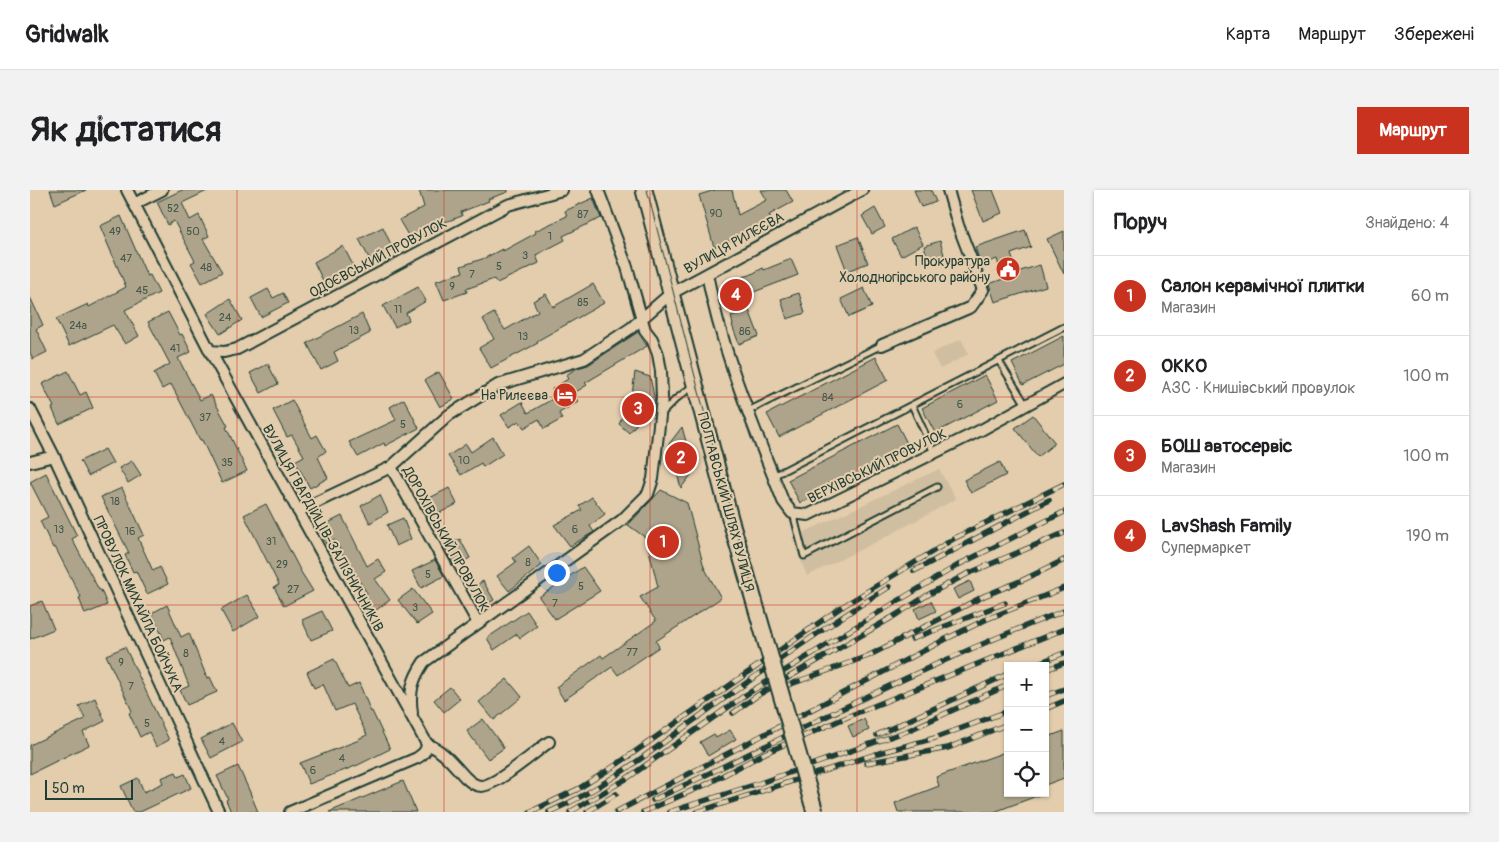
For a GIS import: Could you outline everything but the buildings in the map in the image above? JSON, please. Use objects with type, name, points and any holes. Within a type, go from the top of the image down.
[{"type":"main road","name":"ПОЛТАВСЬКИЙ ШЛЯХ ВУЛИЦЯ","points":[[644,190],[730,518],[815,812]]},
{"type":"street","name":"ВУЛИЦЯ ГВАРДІЙЦІВ-ЗАЛІЗНИЧНИКІВ","points":[[127,190],[210,351],[427,744],[444,754],[467,779],[474,784],[482,786],[490,784],[507,774],[548,742]]},
{"type":"street","points":[[134,204],[162,190]]},
{"type":"street","name":"ОДОЄВСЬКИЙ ПРОВУЛОК","points":[[210,351],[224,352],[236,349],[508,205],[562,190]]},
{"type":"street","points":[[413,719],[410,699],[414,677],[424,662],[622,520],[648,494],[653,479],[662,398],[658,354],[641,319],[627,267],[598,190]]},
{"type":"street","name":"ВУЛИЦЯ РИЛЄЄВА","points":[[298,511],[391,467],[448,415],[498,385],[584,359],[631,328],[672,292],[862,190]]},
{"type":"street","points":[[882,345],[972,307],[983,290],[958,226],[948,190]]},
{"type":"street","name":"ВЕРХІВСЬКИЙ ПРОВУЛОК","points":[[707,274],[715,312],[748,412],[783,501],[792,512],[808,515],[934,453],[1064,384]]},
{"type":"street","name":"ПРОВУЛОК МИХАЙЛА БОЙЧУКА","points":[[30,409],[54,456],[219,812]]},
{"type":"street","points":[[30,462],[54,456]]},
{"type":"street","name":"ДОРОХІВСЬКИЙ ПРОВУЛОК","points":[[391,467],[478,623]]},
{"type":"street","points":[[290,812],[417,758],[423,755],[427,744]]},
{"type":"lane","points":[[773,476],[1064,327]]},
{"type":"lane","points":[[748,412],[882,345]]},
{"type":"lane","points":[[999,361],[1026,405]]},
{"type":"lane","points":[[660,414],[695,385]]},
{"type":"lane","points":[[912,405],[934,453]]},
{"type":"lane","points":[[792,512],[804,556],[937,487]]},
{"type":"shaded area","points":[[961,339],[969,354],[940,369],[932,353]]},
{"type":"shaded area","points":[[939,469],[956,499],[882,539],[807,576],[792,538]]},
{"type":"tram line","points":[[647,190],[721,474],[817,812]]},
{"type":"railway","points":[[530,812],[578,789],[616,765],[840,608],[955,538],[1064,484]]},
{"type":"railway","points":[[914,571],[1049,500]]},
{"type":"railway","points":[[570,812],[626,779],[747,694],[886,608],[960,564],[1064,512]]},
{"type":"railway","points":[[733,713],[758,695],[931,593],[967,574],[1064,533]]},
{"type":"railway","points":[[780,688],[868,656],[984,596],[1064,560]]},
{"type":"railway","points":[[549,812],[569,803],[626,769],[744,684],[889,587]]},
{"type":"railway","points":[[616,812],[946,639],[987,619],[1064,588]]},
{"type":"railway","points":[[912,639],[1005,603]]},
{"type":"railway","points":[[653,800],[908,677],[1064,611]]},
{"type":"railway","points":[[643,812],[705,785],[765,753],[854,714],[1064,629]]},
{"type":"railway","points":[[1041,662],[1064,653]]},
{"type":"railway","points":[[1049,669],[1064,663]]},
{"type":"railway","points":[[877,735],[1004,676]]},
{"type":"railway","points":[[669,812],[760,783],[907,731],[1004,687]]},
{"type":"railway","points":[[1049,695],[1064,689]]},
{"type":"railway","points":[[1049,707],[1064,701]]},
{"type":"railway","points":[[697,812],[879,753],[935,738],[1004,712]]},
{"type":"railway","points":[[866,763],[948,748],[1004,726]]},
{"type":"railway","points":[[587,812],[616,794]]},
{"type":"place","name":"Прокуратура Холодногірського району","points":[[1008,269]]},
{"type":"place","name":"LavShash Family","points":[[736,295]]},
{"type":"place","name":"На Рилєєва","points":[[565,395]]},
{"type":"place","name":"БОШ автосервіс","points":[[638,409]]},
{"type":"place","name":"ОККО","points":[[681,458]]},
{"type":"place","name":"Салон керамічної плитки","points":[[663,542]]}]
